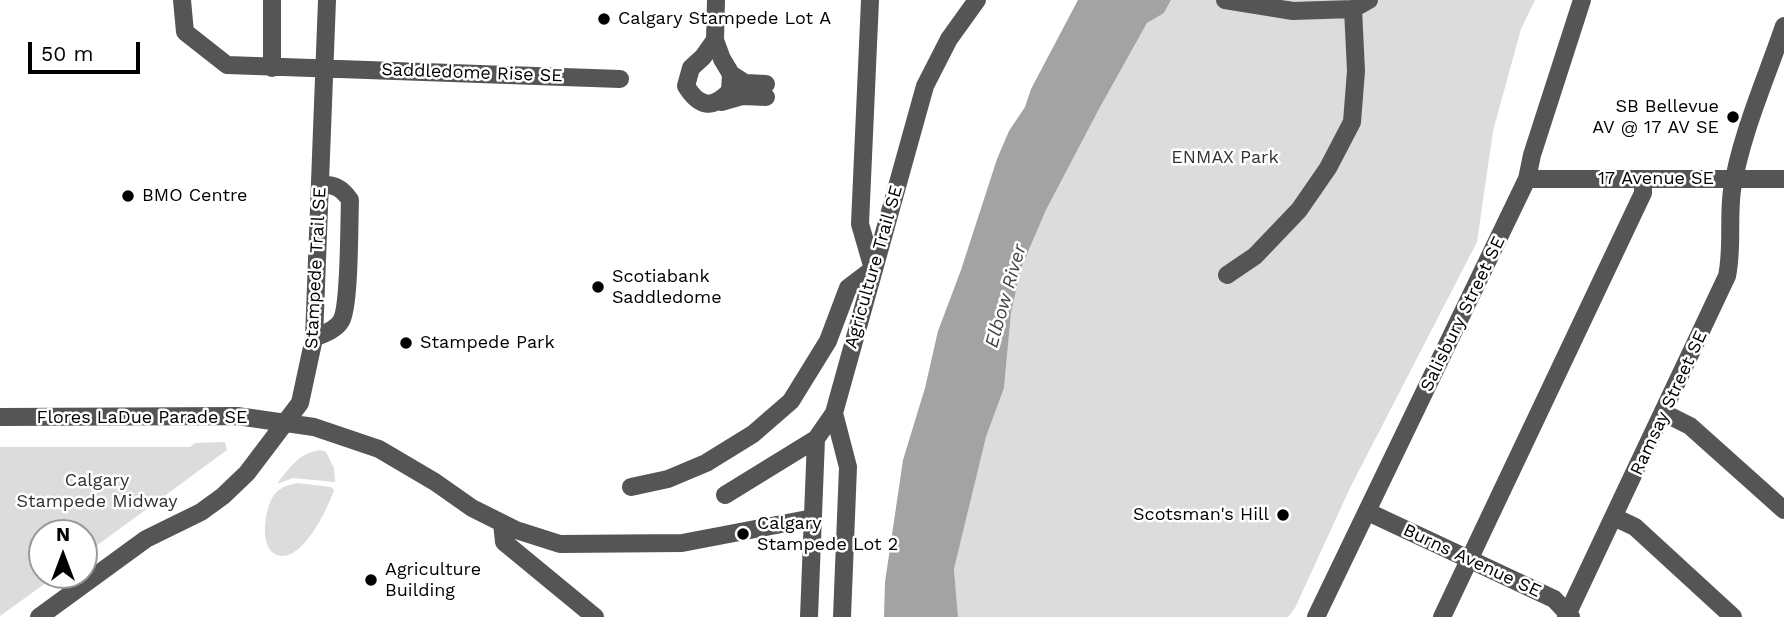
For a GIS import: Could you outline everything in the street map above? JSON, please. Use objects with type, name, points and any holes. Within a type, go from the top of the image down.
[{"type":"street","name":"Saddledome Rise SE","points":[[181,0],[185,32],[227,65],[620,79]]},
{"type":"street","points":[[272,0],[272,68]]},
{"type":"street","name":"Stampede Trail SE","points":[[39,617],[146,540],[213,505],[247,473],[302,398],[314,338],[327,0]]},
{"type":"street","points":[[715,40],[691,68],[687,86],[695,99],[707,105],[766,90],[731,74],[722,59],[715,40],[716,0]]},
{"type":"street","points":[[631,487],[668,479],[706,463],[753,434],[791,401],[828,341],[848,288],[873,269],[860,224],[870,0]]},
{"type":"street","name":"Agriculture Trail SE","points":[[725,495],[816,439],[834,414],[925,86],[949,39],[977,0]]},
{"type":"street","points":[[1225,0],[1293,11],[1361,4],[1352,122],[1328,168],[1299,210],[1255,256],[1227,275]]},
{"type":"street","name":"Salisbury Street SE","points":[[1316,617],[1527,179],[1532,155],[1582,0]]},
{"type":"street","name":"Ramsay Street SE","points":[[1568,616],[1727,276],[1735,179],[1741,153],[1784,26]]},
{"type":"street","points":[[721,102],[730,91],[731,74]]},
{"type":"street","name":"17 Avenue SE","points":[[1527,179],[1784,179]]},
{"type":"street","points":[[1442,617],[1643,193],[1643,179]]},
{"type":"street","points":[[314,338],[332,330],[342,321],[346,303],[349,200],[343,190],[321,184]]},
{"type":"street","points":[[834,414],[848,467],[842,617]]},
{"type":"street","points":[[1664,414],[1690,426],[1782,503]]},
{"type":"street","name":"Flores LaDue Parade SE","points":[[0,417],[237,416],[285,422]]},
{"type":"street","points":[[285,422],[334,432],[379,449],[435,482],[472,508],[516,530],[560,544],[662,544],[716,537],[813,518]]},
{"type":"street","points":[[809,617],[816,439]]},
{"type":"street","name":"Burns Avenue SE","points":[[1368,512],[1554,600],[1568,616]]},
{"type":"street","points":[[1614,517],[1635,527],[1733,617]]},
{"type":"street","points":[[502,523],[504,542],[595,617]]},
{"type":"green space","name":"ENMAX Park","points":[[1171,0],[1535,0],[1521,29],[1493,131],[1477,242],[1350,488],[1295,608],[1288,617],[958,617],[954,569],[986,437],[1004,388],[1011,313],[1021,268],[1046,210],[1147,23],[1164,13]]},
{"type":"green space","name":"Calgary Stampede Midway","points":[[225,442],[227,450],[98,545],[98,519],[28,519],[28,589],[38,589],[0,616],[0,447],[190,447],[195,443]]},
{"type":"green space","points":[[320,450],[326,452],[334,468],[335,482],[293,478],[277,484],[300,458]]},
{"type":"green space","points":[[298,483],[331,487],[334,490],[313,533],[296,551],[286,556],[277,555],[271,551],[265,536],[268,508],[279,490]]},
{"type":"water","name":"Elbow River","points":[[1078,0],[1171,0],[1164,13],[1147,23],[1046,210],[1021,268],[1011,313],[1004,388],[986,437],[954,569],[958,617],[884,617],[885,582],[903,460],[925,388],[938,331],[997,159]]},
{"type":"place","name":"Calgary Stampede Lot A","points":[[604,19]]},
{"type":"place","name":"SB Bellevue AV @ 17 AV SE","points":[[1733,117]]},
{"type":"place","name":"BMO Centre","points":[[128,196]]},
{"type":"place","name":"Scotiabank Saddledome","points":[[598,287]]},
{"type":"place","name":"Stampede Park","points":[[406,343]]},
{"type":"place","name":"Scotsman's Hill","points":[[1283,515]]},
{"type":"place","name":"Calgary Stampede Lot 2","points":[[743,534]]},
{"type":"place","name":"Agriculture Building","points":[[371,580]]}]
